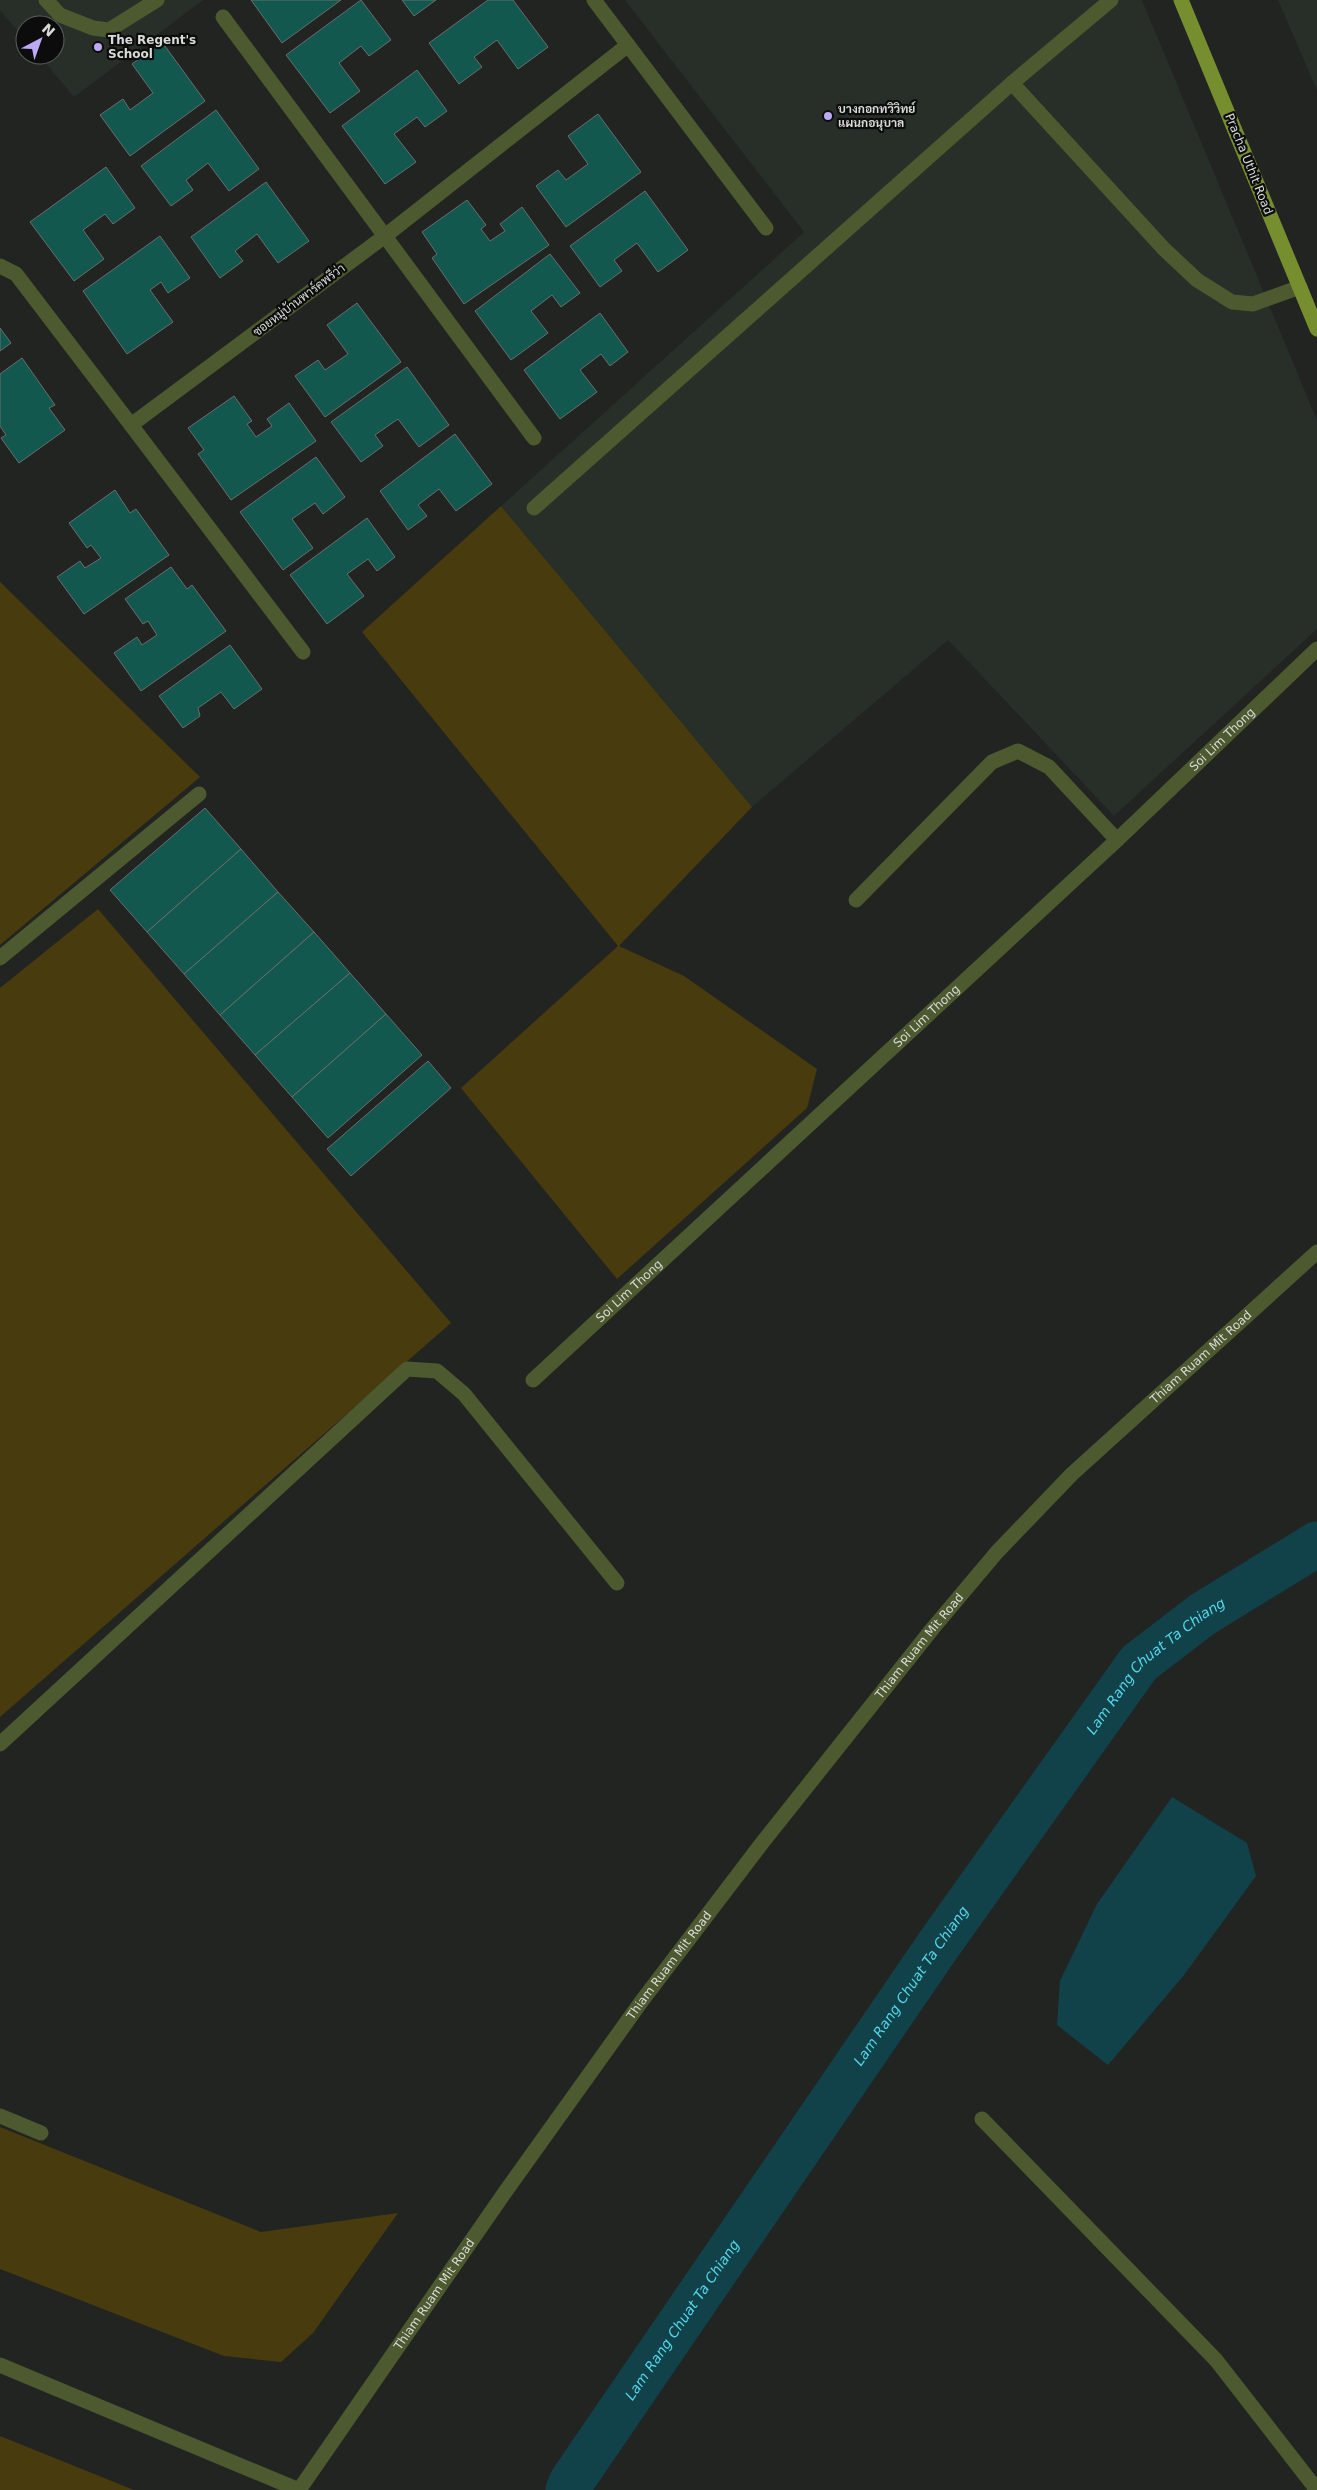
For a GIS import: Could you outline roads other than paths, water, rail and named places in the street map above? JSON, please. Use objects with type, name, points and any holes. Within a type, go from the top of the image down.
[{"type":"main road","name":"Pracha Uthit Road","points":[[1181,0],[1317,328]]},
{"type":"street","points":[[46,0],[60,15],[92,28],[109,30],[157,0]]},
{"type":"street","points":[[594,0],[766,228]]},
{"type":"street","points":[[534,508],[1012,83],[1111,0]]},
{"type":"street","points":[[223,16],[534,438]]},
{"type":"street","name":"ซอยหมู่บ้านพาร์คพรีว่า","points":[[131,424],[386,236],[628,45]]},
{"type":"street","points":[[1012,83],[1164,248],[1197,280],[1232,302],[1253,304],[1300,287]]},
{"type":"street","points":[[0,266],[16,274],[303,652]]},
{"type":"street","name":"Soi Lim Thong","points":[[533,1380],[1117,840],[1317,649]]},
{"type":"street","points":[[856,900],[992,762],[1018,751],[1049,767],[1117,840]]},
{"type":"street","points":[[0,958],[199,794]]},
{"type":"street","name":"Thiam Ruam Mit Road","points":[[0,2365],[299,2490],[502,2194],[641,2002],[762,1844],[933,1628],[997,1552],[1072,1474],[1317,1252]]},
{"type":"street","points":[[0,1744],[407,1369],[438,1371],[464,1394],[617,1584]]},
{"type":"street","points":[[0,2116],[42,2133]]},
{"type":"street","points":[[982,2119],[1216,2360],[1317,2490]]},
{"type":"water","points":[[1172,1797],[1247,1843],[1256,1876],[1184,1975],[1108,2065],[1057,2025],[1060,1981],[1097,1904]]},
{"type":"waterway","name":"Lam Rang Chuat Ta Chiang","points":[[568,2490],[572,2481],[937,1947],[1139,1663],[1203,1614],[1317,1544]]},
{"type":"place","name":"The Regent's School","points":[[98,47]]},
{"type":"place","name":"บางกอกทวิวิทย์ แผนกอนุบาล","points":[[828,116]]}]
